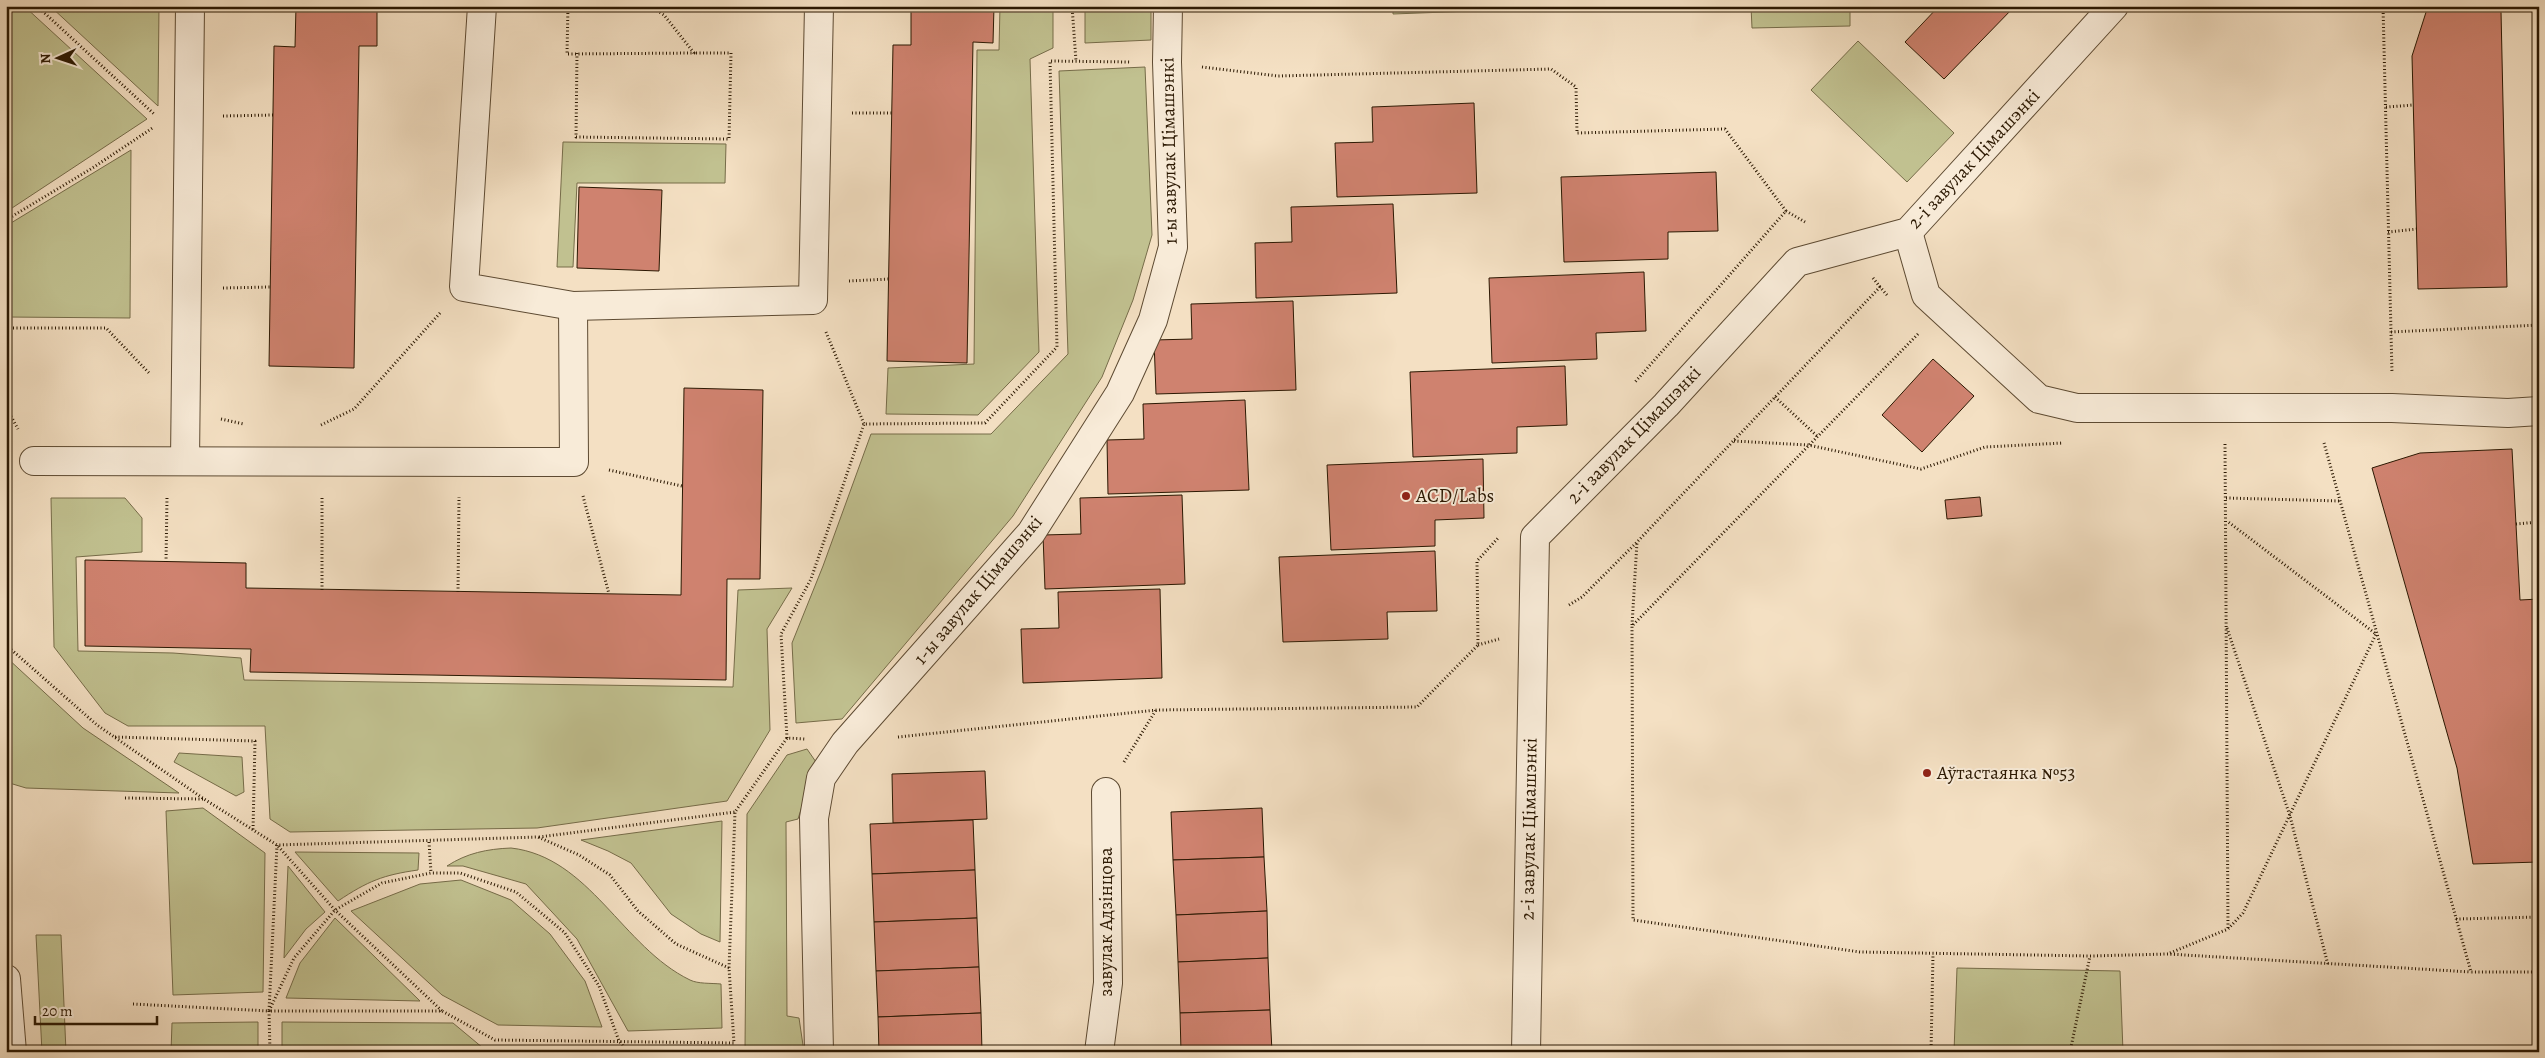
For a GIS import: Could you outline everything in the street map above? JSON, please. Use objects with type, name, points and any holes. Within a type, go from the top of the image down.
[{"type":"street","points":[[176,461],[186,411],[190,6]]},
{"type":"street","points":[[482,6],[464,287],[573,306],[813,300],[819,6]]},
{"type":"street","name":"1-ы завулак Цімашэнкі","points":[[819,1052],[814,818],[821,778],[845,743],[1031,533],[1120,394],[1152,320],[1173,247],[1167,62],[1168,6]]},
{"type":"street","name":"2-і завулак Цімашэнкі","points":[[1526,1052],[1535,536],[1666,405],[1797,262],[1908,232],[2114,6]]},
{"type":"street","points":[[1908,232],[1926,295],[2039,399],[2077,408],[2392,408],[2508,413],[2539,411]]},
{"type":"street","points":[[34,460],[574,462],[573,306]]},
{"type":"street","name":"завулак Адзінцова","points":[[1098,1052],[1108,983],[1106,792]]},
{"type":"street","points":[[6,979],[12,1052]]},
{"type":"path","points":[[6,220],[94,167],[161,122],[37,6]]},
{"type":"path","points":[[568,6],[567,54],[731,53],[729,139],[576,137],[577,54]]},
{"type":"path","points":[[650,6],[664,15],[694,53]]},
{"type":"path","points":[[1072,6],[1076,61]]},
{"type":"path","points":[[2383,6],[2392,408]]},
{"type":"path","points":[[864,424],[985,423],[1057,347],[1050,61],[1167,62],[1278,76],[1551,69],[1576,87],[1577,133],[1724,129],[1786,211],[1628,390]]},
{"type":"path","points":[[2386,107],[2413,105]]},
{"type":"path","points":[[189,116],[273,115]]},
{"type":"path","points":[[2388,232],[2417,229]]},
{"type":"path","points":[[187,288],[270,287]]},
{"type":"path","points":[[314,428],[354,409],[464,287]]},
{"type":"path","points":[[787,738],[845,743],[1156,710],[1417,708],[1478,645],[1533,629],[1582,597],[1637,542],[1880,287],[1893,302]]},
{"type":"path","points":[[6,645],[97,725],[204,799],[277,845],[336,910],[442,1011],[494,1040],[734,1043],[729,968],[735,812],[787,738],[781,634],[811,579],[864,424],[813,300]]},
{"type":"path","points":[[2390,332],[2539,325]]},
{"type":"path","points":[[6,328],[106,328],[186,411],[252,426]]},
{"type":"path","points":[[1632,626],[1920,332]]},
{"type":"path","points":[[1775,397],[1818,436]]},
{"type":"path","points":[[2225,435],[2228,928]]},
{"type":"path","points":[[1734,441],[1808,445],[1921,469],[1985,446],[2070,443]]},
{"type":"path","points":[[2314,442],[2324,442],[2471,972]]},
{"type":"path","points":[[166,562],[176,461]]},
{"type":"path","points":[[322,461],[322,590]]},
{"type":"path","points":[[458,592],[459,462]]},
{"type":"path","points":[[609,594],[574,462],[682,486]]},
{"type":"path","points":[[2226,498],[2340,501]]},
{"type":"path","points":[[2226,520],[2376,634]]},
{"type":"path","points":[[2516,524],[2539,522]]},
{"type":"path","points":[[1478,645],[1477,561],[1503,532]]},
{"type":"path","points":[[1637,542],[1632,626],[1633,920],[1860,952],[2090,956],[2168,954],[2471,972],[2539,972]]},
{"type":"path","points":[[2226,625],[2290,816],[2328,965]]},
{"type":"path","points":[[2168,954],[2228,928],[2243,913],[2376,634]]},
{"type":"path","points":[[1106,792],[1156,710]]},
{"type":"path","points":[[114,737],[255,741],[253,830]]},
{"type":"path","points":[[125,798],[204,799]]},
{"type":"path","points":[[277,845],[429,842],[538,837],[735,812]]},
{"type":"path","points":[[538,837],[580,856],[610,875],[638,911],[676,944],[729,968]]},
{"type":"path","points":[[429,842],[431,873]]},
{"type":"path","points":[[270,1052],[269,1011],[277,845]]},
{"type":"path","points":[[269,1011],[294,958],[336,910],[382,883],[431,873],[460,874],[516,892],[565,933],[599,986],[619,1041],[628,1052]]},
{"type":"path","points":[[2456,919],[2539,918]]},
{"type":"path","points":[[1931,1052],[1933,954]]},
{"type":"path","points":[[2070,1052],[2090,956]]},
{"type":"path","points":[[133,1004],[269,1011],[442,1011]]},
{"type":"green space","points":[[6,6],[24,6],[147,119],[6,212]]},
{"type":"green space","points":[[50,6],[159,6],[158,106]]},
{"type":"green space","points":[[1000,6],[1053,6],[1053,48],[1030,59],[1039,352],[978,415],[886,414],[888,368],[974,364],[977,50],[999,50]]},
{"type":"green space","points":[[1085,6],[1151,6],[1151,40],[1085,43]]},
{"type":"green space","points":[[1393,6],[1472,6],[1472,11],[1393,14]]},
{"type":"green space","points":[[1751,6],[1850,6],[1850,26],[1752,28]]},
{"type":"green space","points":[[1858,41],[1954,133],[1907,182],[1811,90]]},
{"type":"green space","points":[[1145,67],[1152,235],[1133,300],[1102,377],[1013,516],[842,719],[796,723],[792,643],[823,566],[871,434],[991,434],[1068,354],[1059,71]]},
{"type":"green space","points":[[563,142],[726,144],[725,183],[577,183],[573,267],[557,267]]},
{"type":"green space","points":[[131,150],[130,318],[6,317],[6,226]]},
{"type":"green space","points":[[51,498],[125,498],[142,518],[142,552],[76,557],[78,651],[173,653],[241,658],[244,680],[733,687],[738,590],[792,588],[767,629],[770,730],[727,801],[537,828],[290,832],[270,819],[265,726],[128,726],[105,713],[54,647]]},
{"type":"green space","points":[[6,657],[83,728],[179,793],[26,788],[6,782]]},
{"type":"green space","points":[[807,749],[816,762],[798,819],[786,822],[787,1016],[799,1018],[804,1052],[727,1052],[745,1049],[747,814],[787,755]]},
{"type":"green space","points":[[179,753],[242,757],[244,792],[236,796],[174,762]]},
{"type":"green space","points":[[203,808],[265,853],[263,992],[173,995],[166,811]]},
{"type":"green space","points":[[722,821],[720,942],[701,934],[671,914],[631,863],[581,840]]},
{"type":"green space","points":[[511,848],[539,855],[563,868],[584,885],[644,947],[666,965],[690,980],[701,983],[721,984],[722,1028],[628,1031],[577,939],[526,884],[463,866],[447,866],[478,852]]},
{"type":"green space","points":[[295,852],[419,853],[418,870],[376,880],[358,888],[338,901]]},
{"type":"green space","points":[[288,866],[325,912],[306,929],[284,958]]},
{"type":"green space","points":[[461,880],[511,900],[550,934],[585,981],[602,1027],[498,1025],[442,995],[351,911],[420,884]]},
{"type":"green space","points":[[335,918],[420,1001],[286,998],[300,963]]},
{"type":"green space","points":[[36,935],[61,935],[66,1052],[42,1052]]},
{"type":"green space","points":[[1957,968],[2120,971],[2123,1052],[1954,1052]]},
{"type":"green space","points":[[258,1022],[258,1052],[171,1052],[172,1023]]},
{"type":"green space","points":[[282,1022],[453,1023],[483,1048],[582,1052],[282,1052]]},
{"type":"building","points":[[296,6],[377,6],[377,46],[359,46],[354,368],[269,366],[274,46],[295,47]]},
{"type":"building","points":[[911,6],[994,6],[993,43],[973,42],[967,363],[887,361],[893,45],[911,45]]},
{"type":"building","points":[[1939,6],[2015,6],[1944,79],[1905,42]]},
{"type":"building","points":[[2428,6],[2539,6],[2539,10],[2501,11],[2507,287],[2418,289],[2412,56]]},
{"type":"building","points":[[1474,103],[1477,193],[1337,197],[1335,143],[1373,142],[1372,107]]},
{"type":"building","points":[[1716,172],[1718,231],[1668,232],[1668,259],[1564,262],[1561,177]]},
{"type":"building","points":[[579,187],[662,190],[659,271],[577,268]]},
{"type":"building","points":[[1393,204],[1397,293],[1256,298],[1255,243],[1292,242],[1291,207]]},
{"type":"building","points":[[1644,272],[1646,331],[1596,333],[1597,359],[1492,363],[1489,278]]},
{"type":"building","points":[[1293,301],[1296,390],[1156,394],[1154,340],[1192,339],[1191,304]]},
{"type":"building","points":[[1933,359],[1974,396],[1922,452],[1882,415]]},
{"type":"building","points":[[1565,366],[1567,425],[1517,427],[1517,453],[1413,457],[1410,372]]},
{"type":"building","points":[[684,388],[763,390],[760,579],[727,579],[726,680],[250,672],[251,649],[85,646],[85,560],[246,563],[246,588],[681,595]]},
{"type":"building","points":[[1245,400],[1249,490],[1108,494],[1107,440],[1144,439],[1143,404]]},
{"type":"building","points":[[2512,449],[2520,600],[2539,599],[2539,862],[2473,864],[2457,768],[2372,468],[2420,453]]},
{"type":"building","points":[[1483,459],[1484,518],[1435,520],[1435,546],[1331,550],[1327,465]]},
{"type":"building","points":[[1182,495],[1185,584],[1045,589],[1043,535],[1081,534],[1080,498]]},
{"type":"building","points":[[1980,497],[1982,516],[1947,519],[1945,500]]},
{"type":"building","points":[[1435,551],[1437,611],[1387,612],[1388,639],[1283,642],[1279,557]]},
{"type":"building","points":[[1160,589],[1162,678],[1023,683],[1021,629],[1059,628],[1058,592]]},
{"type":"building","points":[[985,771],[987,819],[893,823],[892,774]]},
{"type":"building","points":[[1262,808],[1264,857],[1173,860],[1171,812]]},
{"type":"building","points":[[973,820],[975,870],[872,874],[870,824]]},
{"type":"building","points":[[1264,857],[1267,911],[1176,915],[1173,860]]},
{"type":"building","points":[[975,870],[977,918],[874,922],[872,874]]},
{"type":"building","points":[[1267,911],[1268,958],[1178,962],[1176,915]]},
{"type":"building","points":[[977,918],[979,967],[876,971],[874,922]]},
{"type":"building","points":[[1268,958],[1270,1010],[1180,1013],[1178,962]]},
{"type":"building","points":[[979,967],[981,1013],[878,1017],[876,971]]},
{"type":"building","points":[[1270,1010],[1272,1052],[1181,1052],[1180,1013]]},
{"type":"building","points":[[981,1013],[982,1052],[879,1052],[878,1017]]},
{"type":"place","name":"ACD/Labs","points":[[1406,496]]},
{"type":"place","name":"Аўтастаянка №53","points":[[1927,773]]}]
